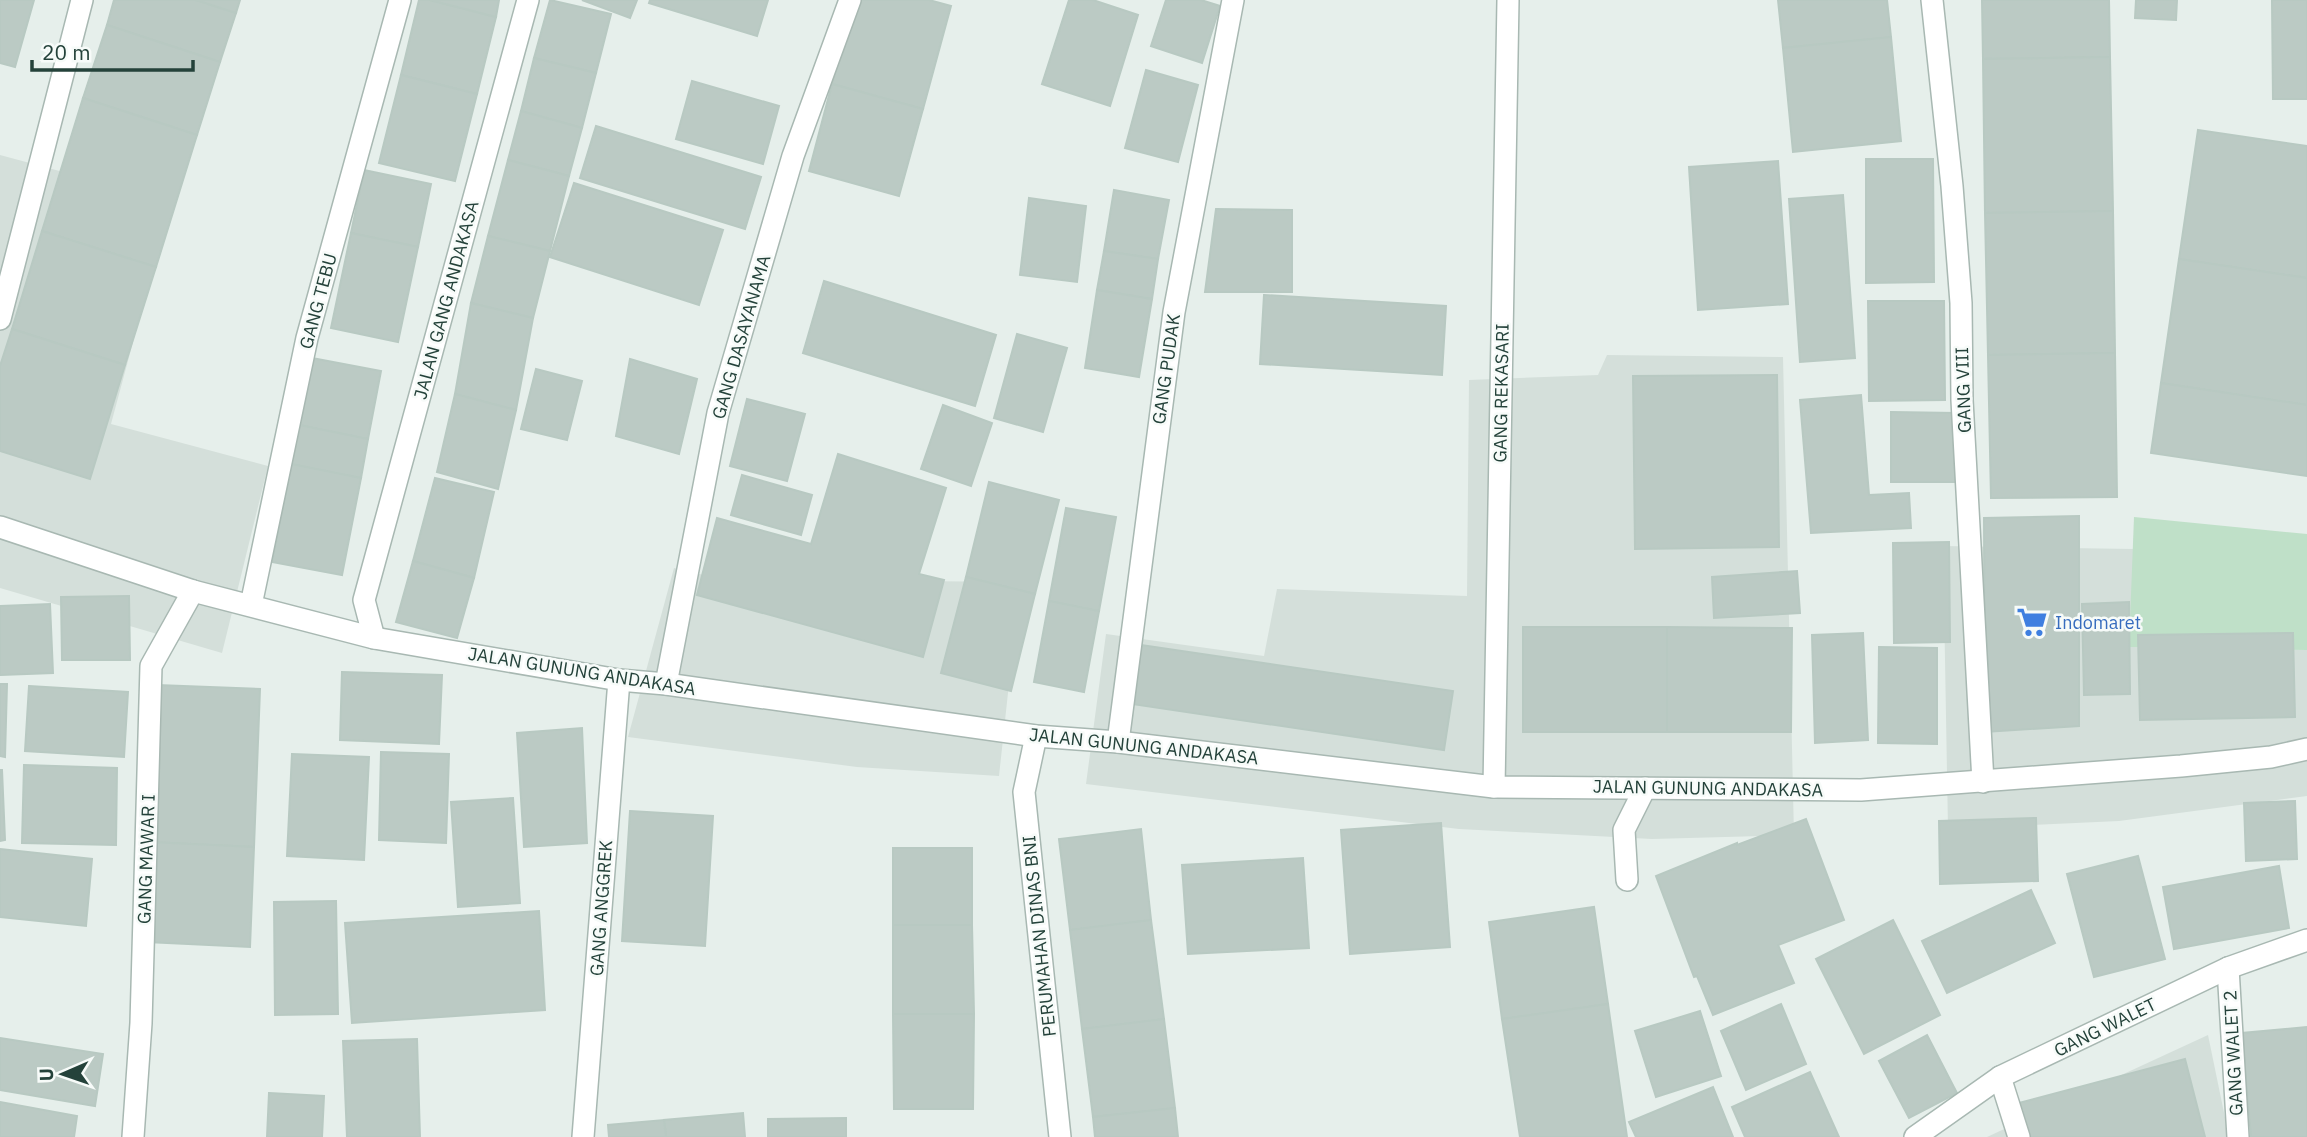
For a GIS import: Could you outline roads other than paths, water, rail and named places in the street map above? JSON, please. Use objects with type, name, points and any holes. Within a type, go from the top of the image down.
[{"type":"street","points":[[0,319],[82,0]]},
{"type":"street","name":"GANG TEBU","points":[[251,605],[307,338],[400,0]]},
{"type":"street","name":"JALAN GANG ANDAKASA","points":[[374,638],[364,600],[528,0]]},
{"type":"street","name":"GANG DASAYANAMA","points":[[666,684],[718,413],[793,156],[850,0]]},
{"type":"street","name":"GANG PUDAK","points":[[1118,741],[1174,312],[1233,0]]},
{"type":"street","name":"GANG REKASARI","points":[[1494,787],[1508,0]]},
{"type":"street","name":"GANG VIII","points":[[1932,0],[1952,186],[1961,303],[1962,400],[1983,782]]},
{"type":"street","name":"JALAN GUNUNG ANDAKASA","points":[[0,527],[193,591],[374,638],[619,680],[666,684],[1036,736],[1118,741],[1494,787],[1861,790],[2194,765],[2271,757],[2307,749]]},
{"type":"street","name":"GANG MAWAR I","points":[[133,1137],[141,1023],[151,666],[193,591]]},
{"type":"street","name":"GANG ANGGREK","points":[[583,1137],[619,680]]},
{"type":"street","name":"PERUMAHAN DINAS BNI","points":[[1036,736],[1024,792],[1060,1137]]},
{"type":"street","points":[[1627,880],[1624,830],[1645,788]]},
{"type":"street","name":"GANG WALET","points":[[1915,1137],[2000,1077],[2228,968],[2307,940]]},
{"type":"street","name":"GANG WALET 2","points":[[2228,968],[2238,1137]]},
{"type":"street","points":[[2000,1077],[2019,1137]]},
{"type":"place","name":"Indomaret","points":[[2032,622]]}]
